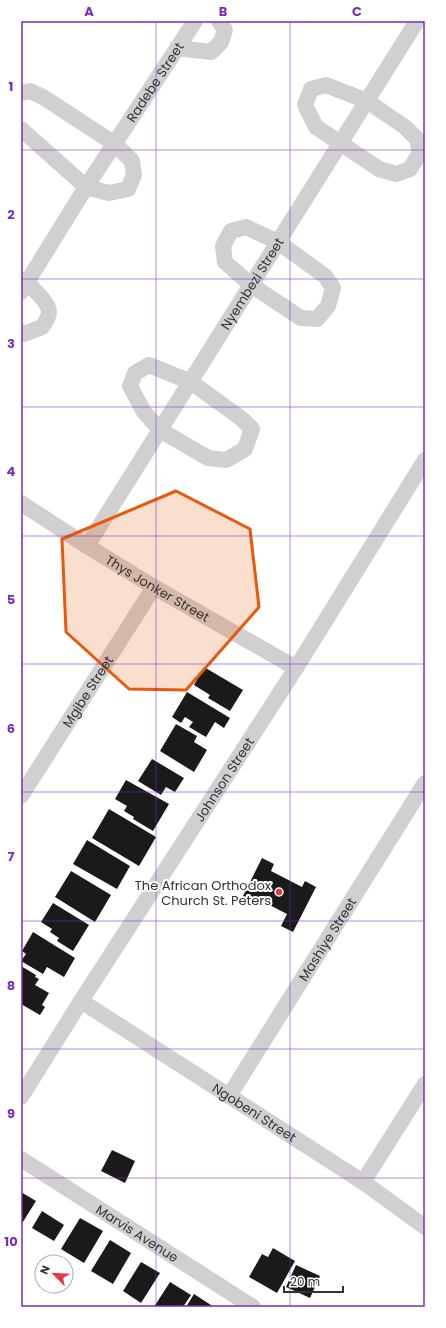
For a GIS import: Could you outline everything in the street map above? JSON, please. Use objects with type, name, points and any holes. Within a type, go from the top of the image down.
[{"type":"street","points":[[178,48],[211,52],[221,42],[225,30],[219,21]]},
{"type":"street","name":"Nyembezi Street","points":[[87,546],[417,21]]},
{"type":"street","name":"Radebe Street","points":[[23,285],[178,48],[188,24]]},
{"type":"street","points":[[326,85],[367,101],[405,127],[417,139],[420,153],[410,169],[396,174],[379,170],[316,127],[305,105],[311,89],[326,85]]},
{"type":"street","points":[[21,93],[30,91],[42,97],[115,144],[132,161],[134,175],[128,189],[109,193],[86,187],[21,129]]},
{"type":"street","points":[[246,227],[278,242],[325,276],[333,288],[328,306],[316,319],[301,318],[251,285],[225,262],[223,246],[231,231],[246,227]]},
{"type":"street","points":[[21,332],[24,334],[42,327],[49,314],[47,305],[23,285]]},
{"type":"street","points":[[149,364],[191,382],[242,419],[252,429],[245,449],[226,460],[208,458],[160,430],[144,412],[130,386],[135,373],[149,364]]},
{"type":"street","name":"Johnson Street","points":[[21,1097],[81,1001],[296,668],[425,460]]},
{"type":"street","name":"Thys Jonker Street","points":[[21,503],[154,587],[296,668]]},
{"type":"street","name":"Mgibe Street","points":[[21,796],[154,587]]},
{"type":"street","name":"Mashiye Street","points":[[229,1096],[425,783]]},
{"type":"street","name":"Ngobeni Street","points":[[81,1001],[363,1182],[425,1227]]},
{"type":"street","points":[[363,1182],[425,1084]]},
{"type":"street","name":"Marvis Avenue","points":[[21,1159],[253,1307]]},
{"type":"highlighted area","points":[[176,491],[250,529],[259,607],[186,690],[129,689],[66,632],[62,539]]},
{"type":"building","points":[[204,667],[243,690],[230,711],[208,698],[210,695],[194,685]]},
{"type":"building","points":[[187,692],[230,718],[224,728],[215,722],[206,737],[189,727],[193,722],[185,717],[181,723],[172,717]]},
{"type":"building","points":[[176,724],[197,736],[194,742],[207,750],[194,772],[160,751]]},
{"type":"building","points":[[152,759],[184,778],[175,792],[166,787],[161,795],[138,781]]},
{"type":"building","points":[[126,780],[169,804],[153,831],[133,819],[134,817],[124,811],[127,806],[115,799]]},
{"type":"building","points":[[109,809],[156,837],[139,866],[92,838]]},
{"type":"building","points":[[87,840],[130,866],[117,889],[73,864]]},
{"type":"building","name":"The African Orthodox Church St. Peters","points":[[262,858],[274,864],[271,871],[302,887],[305,881],[316,887],[293,932],[281,926],[287,914],[254,897],[250,905],[241,900]]},
{"type":"building","points":[[71,871],[111,895],[95,922],[55,897]]},
{"type":"building","points":[[53,903],[89,925],[73,951],[57,941],[59,938],[50,932],[52,929],[41,922]]},
{"type":"building","points":[[33,932],[75,958],[64,977],[47,967],[43,974],[21,961],[26,954],[22,951]]},
{"type":"building","points":[[21,966],[36,975],[35,977],[39,979],[35,985],[49,993],[42,1005],[45,1007],[40,1015],[21,1004]]},
{"type":"building","points":[[112,1150],[135,1161],[125,1183],[101,1171]]},
{"type":"building","points":[[21,1192],[36,1201],[21,1225]]},
{"type":"building","points":[[42,1211],[64,1225],[54,1241],[32,1228]]},
{"type":"building","points":[[80,1218],[103,1231],[84,1263],[74,1257],[74,1254],[69,1254],[61,1249]]},
{"type":"building","points":[[110,1240],[131,1253],[113,1284],[91,1271]]},
{"type":"building","points":[[273,1248],[295,1261],[277,1293],[249,1277],[262,1254],[268,1257]]},
{"type":"building","points":[[141,1262],[160,1273],[141,1303],[123,1291]]},
{"type":"building","points":[[296,1265],[320,1276],[310,1298],[286,1287]]},
{"type":"building","points":[[170,1282],[191,1295],[183,1307],[154,1307]]},
{"type":"building","points":[[194,1294],[214,1307],[186,1307]]},
{"type":"place","name":"The African Orthodox Church St. Peters","points":[[279,892]]}]
